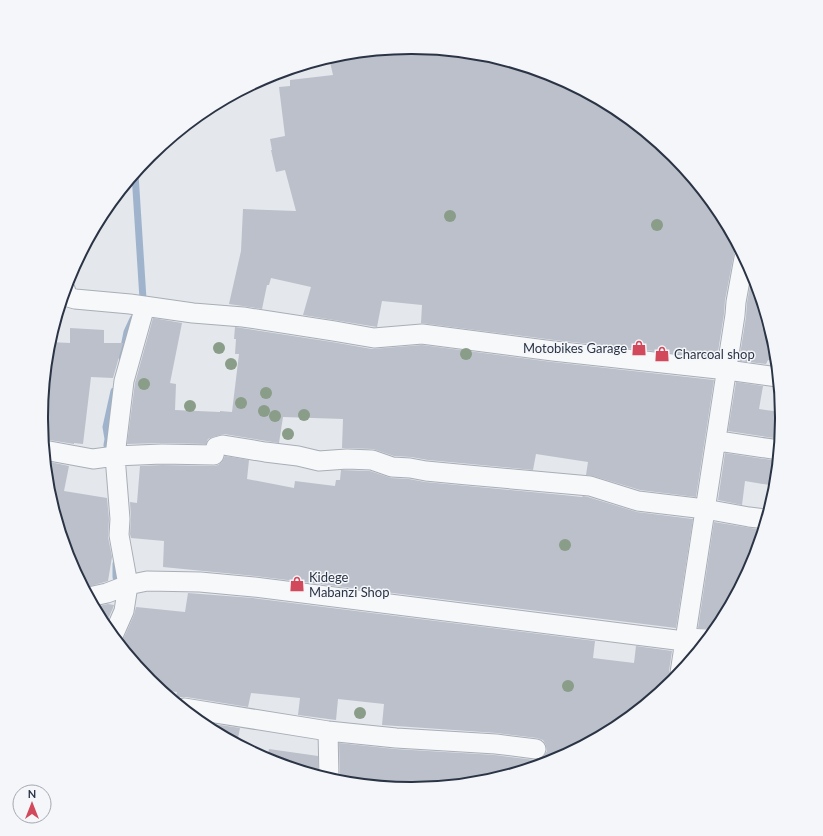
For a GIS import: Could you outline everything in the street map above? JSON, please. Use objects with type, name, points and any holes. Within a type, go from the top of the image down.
[{"type":"street","points":[[681,662],[742,267]]},
{"type":"street","points":[[69,297],[193,313],[243,317],[374,338],[422,334],[553,351],[772,376]]},
{"type":"street","points":[[116,629],[124,611],[128,585],[119,535],[120,518],[116,456],[124,381],[137,305]]},
{"type":"street","points":[[716,439],[725,442],[773,449]]},
{"type":"street","points":[[50,451],[92,459],[116,456],[162,454],[214,455],[216,447],[223,446],[298,456],[319,461],[347,459],[372,460],[392,467],[491,478],[590,486],[638,501],[705,509],[761,518]]},
{"type":"street","points":[[95,596],[128,585],[147,581],[200,582],[254,587],[684,640],[700,639]]},
{"type":"street","points":[[195,710],[328,731],[396,738],[496,744],[536,749]]},
{"type":"street","points":[[328,731],[329,772]]},
{"type":"building","points":[[388,55],[435,55],[482,61],[506,67],[551,82],[593,103],[633,130],[669,161],[685,178],[714,216],[734,251],[725,300],[717,358],[554,340],[421,323],[422,305],[382,301],[377,327],[303,315],[311,287],[271,278],[269,285],[267,285],[262,309],[229,304],[241,251],[243,209],[296,211],[285,170],[276,172],[271,150],[270,139],[285,136],[279,87],[290,86],[290,80],[333,75],[330,64]]},
{"type":"building","points":[[750,286],[763,324],[768,347],[770,360],[768,360],[766,364],[739,361]]},
{"type":"building","points":[[153,318],[182,323],[170,383],[176,384],[175,410],[232,412],[239,354],[235,354],[235,327],[372,349],[422,345],[552,362],[714,380],[696,497],[640,490],[586,475],[588,462],[536,454],[533,470],[394,456],[373,449],[342,448],[343,419],[283,417],[279,443],[224,434],[208,439],[206,444],[127,444],[135,383]]},
{"type":"building","points":[[70,328],[104,330],[104,343],[123,343],[113,378],[91,377],[83,444],[49,440],[49,394],[56,342],[70,343]]},
{"type":"building","points":[[736,382],[763,386],[759,409],[775,411],[774,438],[728,431]]},
{"type":"building","points":[[725,453],[772,460],[769,485],[745,481],[742,505],[718,500]]},
{"type":"building","points":[[225,456],[249,460],[247,479],[294,488],[295,481],[335,486],[336,480],[340,480],[341,470],[370,471],[391,478],[425,482],[583,496],[637,512],[693,519],[676,628],[255,576],[163,567],[164,541],[131,538],[130,534],[130,502],[137,503],[140,466],[214,466],[222,462]]},
{"type":"building","points":[[51,462],[69,466],[64,491],[107,498],[109,519],[108,537],[112,557],[108,581],[89,586],[85,579],[67,535],[60,512]]},
{"type":"building","points":[[714,522],[758,529],[738,579],[714,620],[708,628],[698,628]]},
{"type":"building","points":[[188,593],[253,598],[595,641],[593,658],[634,663],[636,646],[672,651],[670,674],[633,706],[613,720],[593,733],[543,757],[547,751],[546,745],[543,740],[537,738],[497,733],[382,725],[384,704],[338,699],[336,720],[298,715],[300,698],[251,693],[248,707],[179,697],[176,695],[177,692],[172,691],[154,675],[123,639],[136,607],[185,612]]},
{"type":"building","points":[[108,604],[114,605],[108,619],[100,606]]},
{"type":"building","points":[[217,725],[240,728],[238,737]]},
{"type":"building","points":[[339,743],[395,749],[495,755],[534,760],[482,775],[435,781],[388,781],[340,775]]},
{"type":"building","points":[[269,749],[318,756],[318,769],[295,762],[268,752]]},
{"type":"waterway","points":[[135,181],[143,299],[141,305]]},
{"type":"waterway","points":[[122,357],[127,332],[133,319]]},
{"type":"waterway","points":[[107,445],[108,439],[106,427],[114,391]]},
{"type":"waterway","points":[[116,564],[116,577]]},
{"type":"place","name":"Motobikes Garage","points":[[639,348]]},
{"type":"place","name":"Charcoal shop","points":[[662,354]]},
{"type":"place","name":"Kidege Mabanzi Shop","points":[[297,584]]}]
